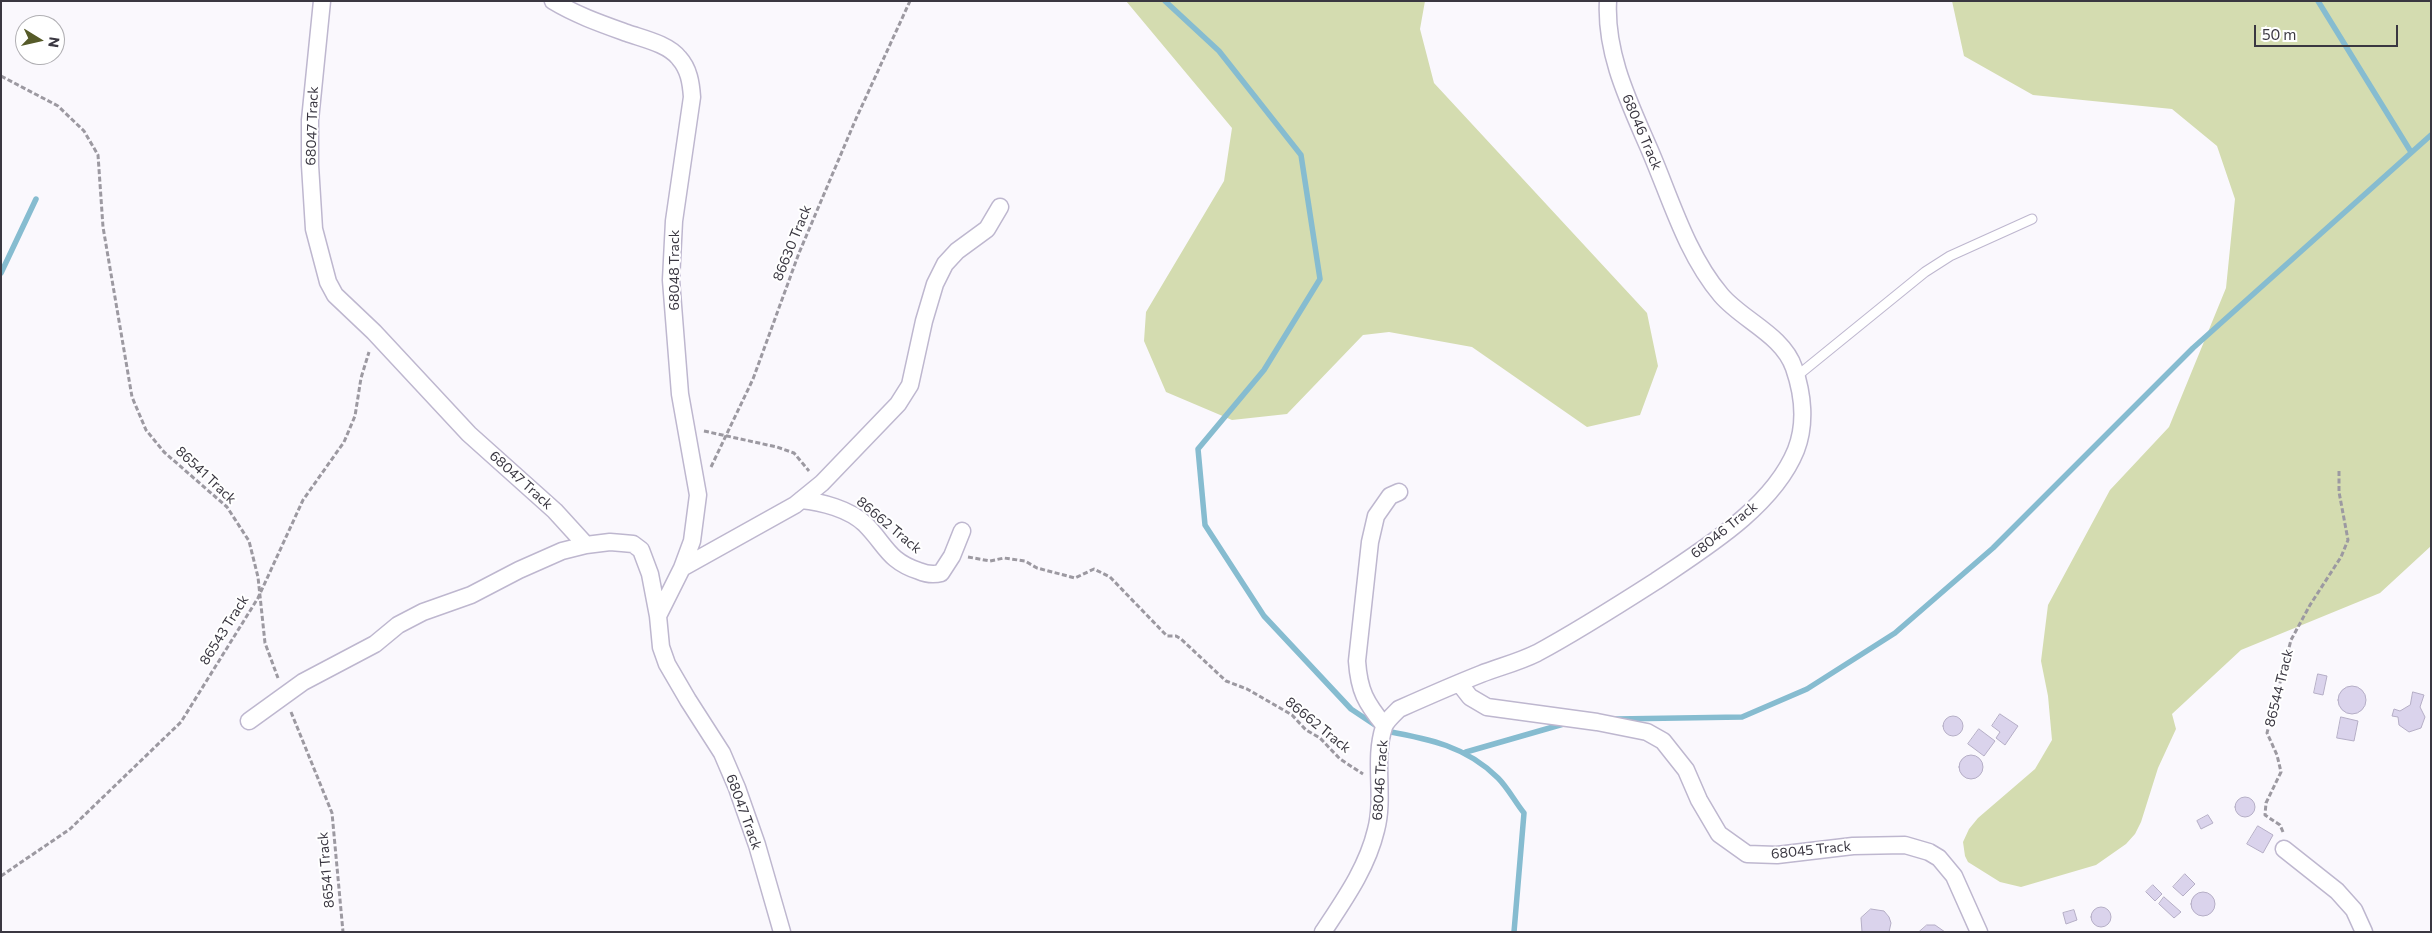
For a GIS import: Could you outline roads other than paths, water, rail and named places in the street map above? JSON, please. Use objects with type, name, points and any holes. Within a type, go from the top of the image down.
[{"type":"street","name":"68047 Track","points":[[322,1],[310,120],[310,165],[314,229],[320,259],[332,289],[469,434],[556,511],[586,545],[610,542],[622,543],[633,544],[641,550],[650,574],[658,616],[661,647],[667,664],[722,753],[737,788],[757,845],[782,932]]},
{"type":"street","name":"68048 Track","points":[[553,1],[570,11],[662,46],[678,56],[689,76],[692,97],[674,222],[671,280],[684,423],[696,474],[698,495],[692,541],[682,568],[658,616]]},
{"type":"street","name":"68046 Track","points":[[1323,932],[1362,871],[1376,830],[1382,799],[1379,757],[1384,726],[1399,709],[1459,683],[1535,654],[1616,607],[1695,555],[1753,509],[1782,476],[1796,449],[1803,418],[1801,391],[1793,364],[1780,346],[1722,297],[1700,267],[1624,90],[1610,44],[1607,22],[1608,1]]},
{"type":"street","points":[[682,568],[801,500],[822,483],[869,436],[902,398],[910,385],[924,321],[942,271],[957,251],[987,229],[1000,207]]},
{"type":"street","points":[[1384,726],[1363,696],[1358,681],[1357,661],[1370,542],[1376,516],[1390,496],[1400,492]]},
{"type":"street","points":[[801,500],[824,504],[856,518],[865,524],[889,554],[906,567],[932,574],[942,574],[962,531]]},
{"type":"street","points":[[249,721],[303,682],[375,644],[398,626],[424,612],[471,595],[562,550],[586,545]]},
{"type":"street","name":"68045 Track","points":[[1459,683],[1470,697],[1487,707],[1597,722],[1647,732],[1663,741],[1686,770],[1699,800],[1719,834],[1747,854],[1777,855],[1853,846],[1905,845],[1929,852],[1943,862],[1954,876],[1979,932]]},
{"type":"street","points":[[2284,849],[2337,891],[2354,910],[2364,932]]},
{"type":"lane","points":[[1797,376],[1925,272],[1958,252],[2032,218]]},
{"type":"waterway","points":[[1165,1],[1219,51],[1301,155],[1320,279],[1264,370],[1198,449],[1205,525],[1264,616],[1351,709],[1378,727]]},
{"type":"waterway","points":[[2318,1],[2411,152]]},
{"type":"waterway","points":[[1616,719],[1742,717],[1807,689],[1895,633],[1993,548],[2193,348],[2431,135]]},
{"type":"waterway","points":[[1,273],[36,199]]},
{"type":"waterway","points":[[1466,752],[1567,723]]},
{"type":"waterway","points":[[1386,731],[1432,741],[1473,758],[1498,778],[1524,813],[1514,932]]}]
